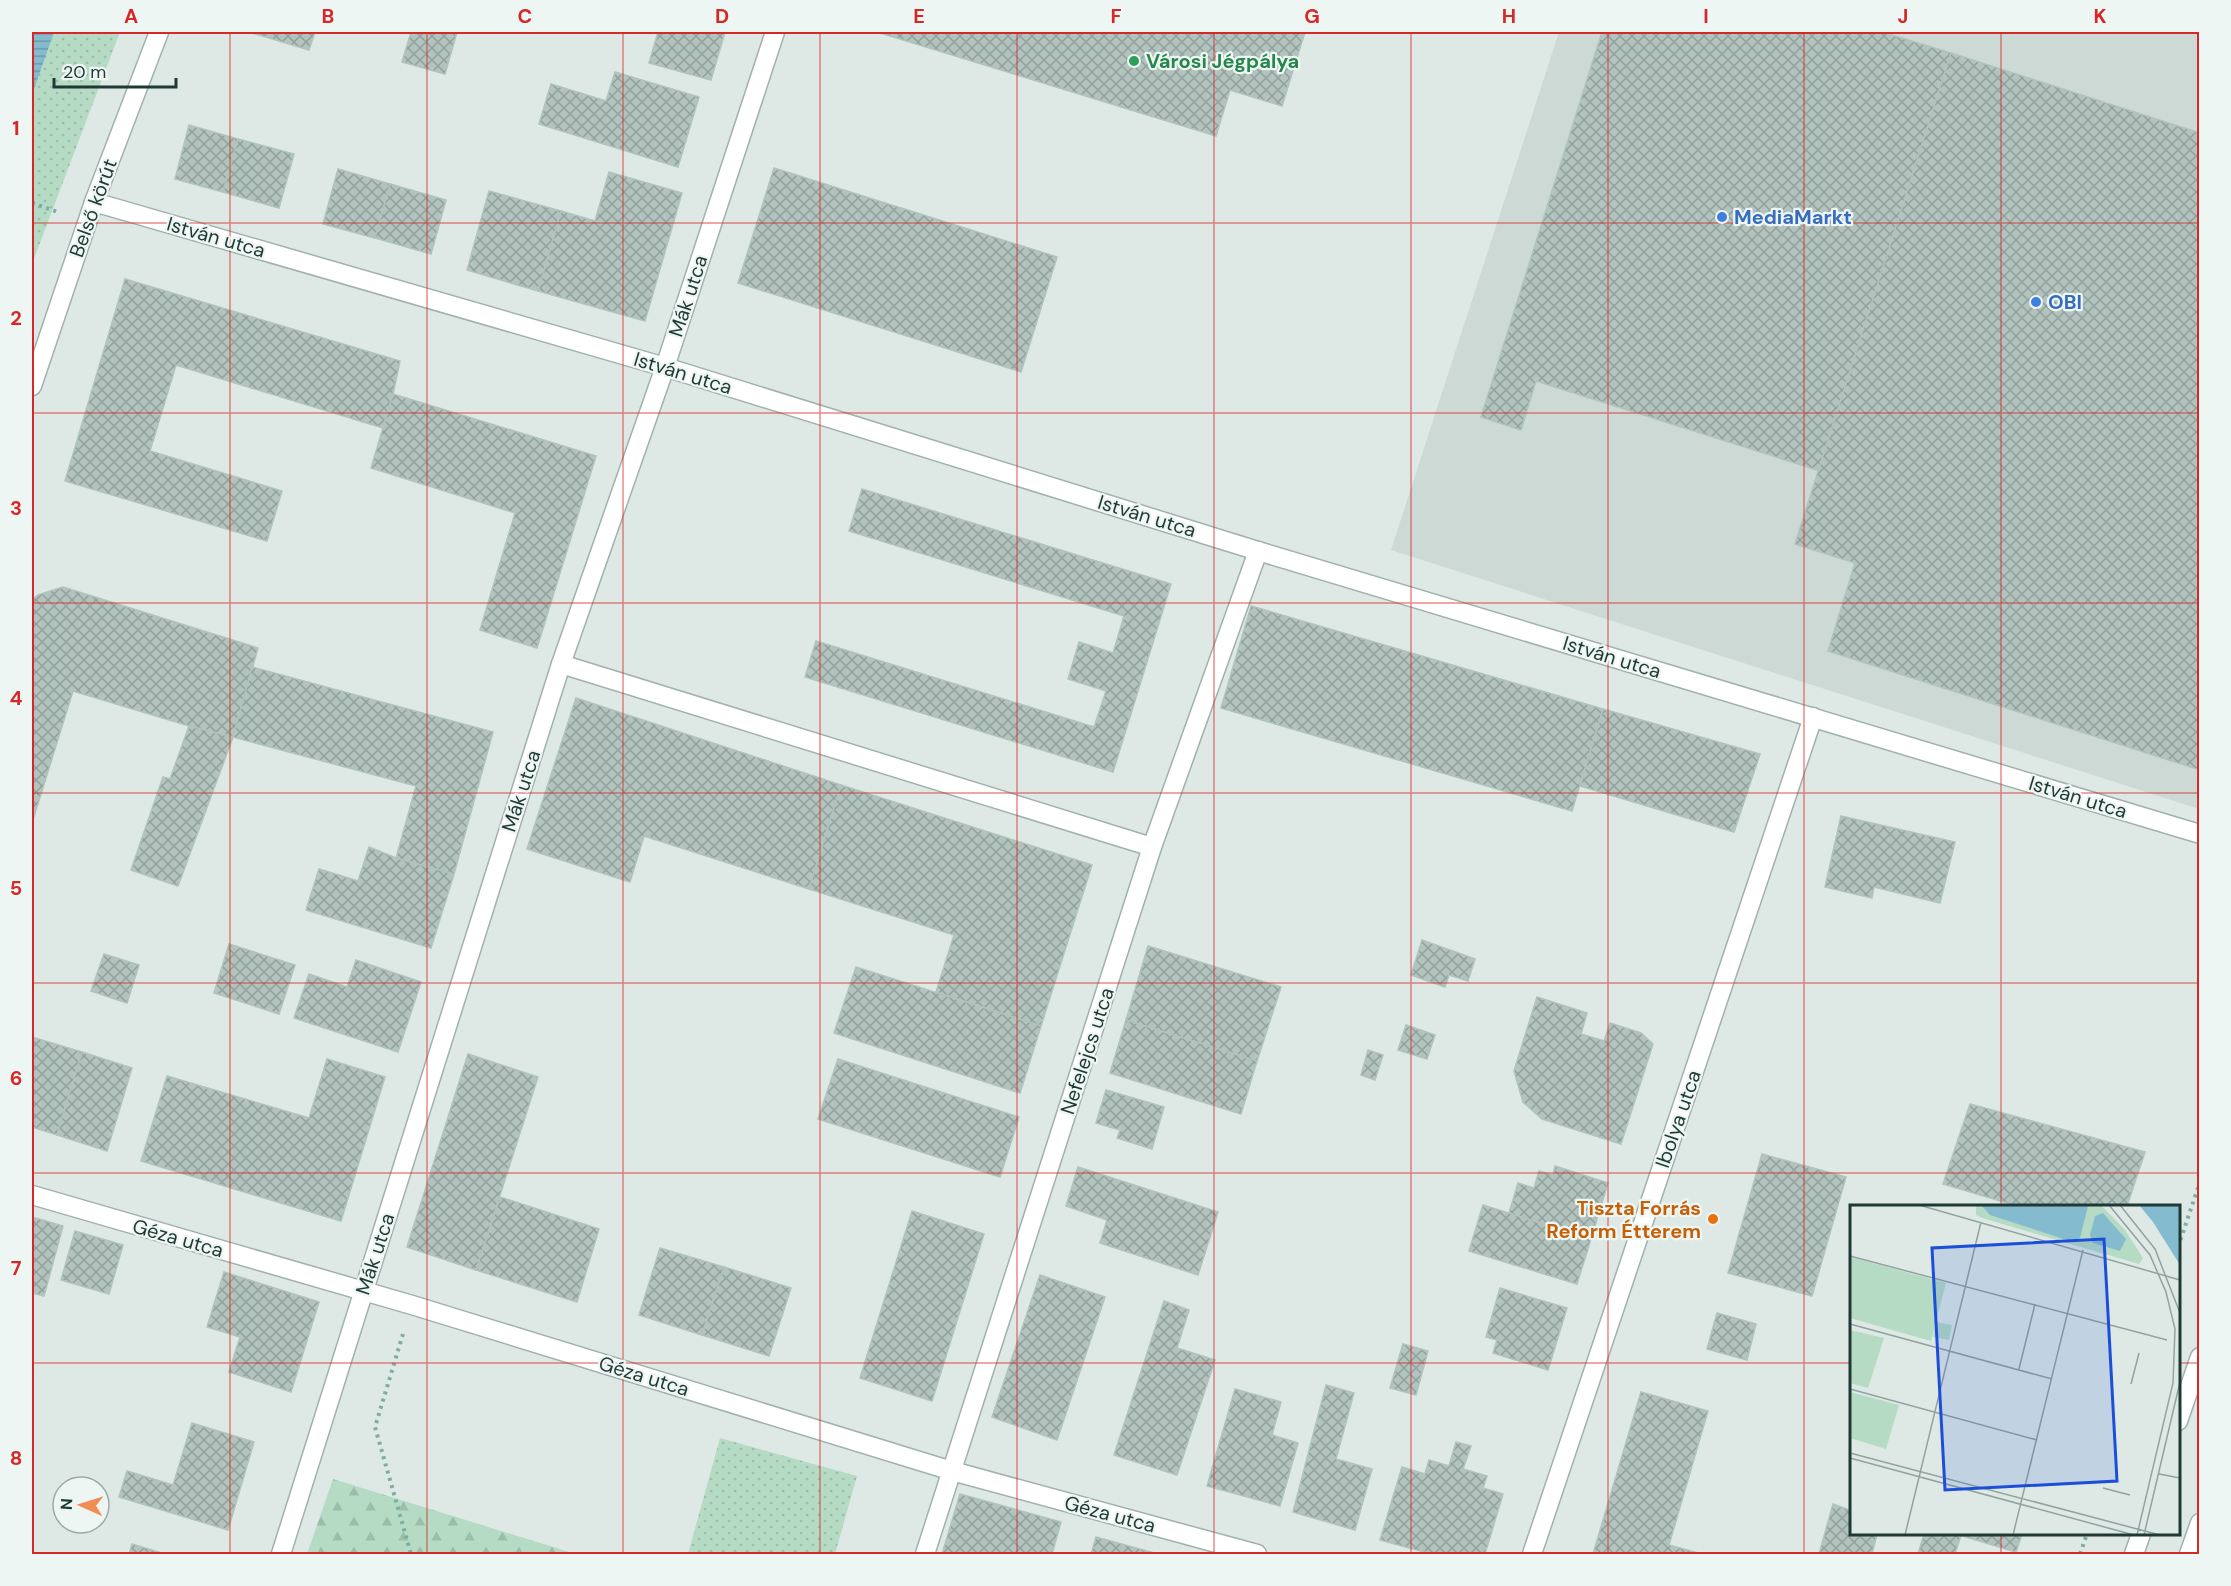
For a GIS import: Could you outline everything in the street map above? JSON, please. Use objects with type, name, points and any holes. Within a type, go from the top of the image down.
[{"type":"street","name":"Belső körút","points":[[32,386],[94,202],[159,32]]},
{"type":"street","name":"Mák utca","points":[[281,1554],[561,664],[665,367],[775,32]]},
{"type":"street","name":"István utca","points":[[94,202],[665,367],[1258,551],[2199,834]]},
{"type":"street","name":"Nefelejcs utca","points":[[925,1554],[1152,847],[1258,551]]},
{"type":"street","points":[[561,664],[1152,847]]},
{"type":"street","name":"Ibolya utca","points":[[1532,1554],[1813,717]]},
{"type":"street","points":[[2175,827],[2199,825]]},
{"type":"street","name":"Géza utca","points":[[32,1195],[412,1305],[952,1471],[1257,1554]]},
{"type":"street","points":[[2180,1414],[2199,1357]]},
{"type":"street","points":[[2189,1554],[2199,1523]]},
{"type":"street","points":[[2134,1554],[2140,1535]]},
{"type":"path","points":[[32,203],[58,211],[55,221]]},
{"type":"path","points":[[2180,1241],[2199,1182]]},
{"type":"path","points":[[411,1554],[375,1427],[412,1305]]},
{"type":"path","points":[[2080,1554],[2086,1535]]},
{"type":"shaded area","points":[[1559,32],[2199,32],[2199,809],[1391,550]]},
{"type":"green space","points":[[32,32],[120,32],[32,264]]},
{"type":"green space","points":[[720,1438],[857,1476],[835,1554],[688,1554]]},
{"type":"green space","points":[[333,1479],[576,1554],[307,1554]]},
{"type":"water","points":[[32,32],[54,32],[32,95]]},
{"type":"building","points":[[249,32],[315,32],[309,50]]},
{"type":"building","points":[[411,32],[457,32],[445,74],[402,62]]},
{"type":"building","points":[[658,32],[725,32],[711,80],[649,63]]},
{"type":"building","name":"Városi Jégpálya","points":[[877,32],[1305,32],[1282,106],[1230,90],[1216,136]]},
{"type":"building","name":"MediaMarkt","points":[[1602,32],[1882,32],[1951,53],[1820,471],[1536,381],[1521,430],[1481,417]]},
{"type":"building","name":"OBI","points":[[1951,53],[2200,133],[2200,770],[1828,651],[1855,563],[1795,544]]},
{"type":"building","points":[[615,72],[699,97],[678,167],[539,124],[551,84],[606,101]]},
{"type":"building","points":[[189,125],[238,139],[223,192],[175,179]]},
{"type":"building","points":[[238,139],[294,154],[279,208],[223,192]]},
{"type":"building","points":[[774,168],[1057,257],[1021,372],[738,283]]},
{"type":"building","points":[[338,169],[390,184],[375,238],[323,224]]},
{"type":"building","points":[[609,172],[682,193],[645,321],[538,291],[561,211],[595,221]]},
{"type":"building","points":[[390,184],[446,200],[431,254],[375,238]]},
{"type":"building","points":[[489,191],[561,211],[538,291],[467,270]]},
{"type":"building","points":[[125,279],[400,361],[383,428],[176,365],[150,451],[282,491],[267,541],[65,481]]},
{"type":"building","points":[[393,394],[596,456],[537,648],[480,630],[515,513],[371,468]]},
{"type":"building","points":[[862,489],[1171,584],[1113,772],[805,677],[816,641],[1094,727],[1106,691],[1068,679],[1079,642],[1113,653],[1124,616],[849,531]]},
{"type":"building","points":[[63,587],[258,648],[233,737],[73,691],[32,823],[32,600],[38,595]]},
{"type":"building","points":[[1251,606],[1603,709],[1572,811],[1221,708]]},
{"type":"building","points":[[252,667],[493,732],[454,874],[396,858],[416,786],[233,737]]},
{"type":"building","points":[[576,698],[841,785],[809,889],[644,836],[630,882],[527,849]]},
{"type":"building","points":[[1603,709],[1760,754],[1734,832],[1580,786]]},
{"type":"building","points":[[189,726],[233,737],[178,886],[131,870],[163,777],[170,779]]},
{"type":"building","points":[[841,785],[1092,865],[1041,1026],[936,992],[954,935],[809,889]]},
{"type":"building","points":[[1841,816],[1955,842],[1940,903],[1874,887],[1872,898],[1825,887]]},
{"type":"building","points":[[369,847],[396,858],[454,874],[431,948],[306,910],[319,869],[358,881]]},
{"type":"building","points":[[1422,940],[1475,959],[1468,981],[1449,975],[1445,987],[1411,975]]},
{"type":"building","points":[[229,944],[295,965],[279,1014],[214,993]]},
{"type":"building","points":[[1148,946],[1281,987],[1257,1061],[1126,1020]]},
{"type":"building","points":[[104,954],[139,965],[127,1003],[91,991]]},
{"type":"building","points":[[356,960],[421,982],[398,1052],[294,1018],[309,974],[347,987]]},
{"type":"building","points":[[856,967],[1041,1026],[1020,1093],[834,1033]]},
{"type":"building","points":[[1537,997],[1587,1013],[1581,1034],[1604,1041],[1610,1023],[1641,1033],[1653,1044],[1621,1144],[1542,1119],[1523,1102],[1514,1071]]},
{"type":"building","points":[[1126,1020],[1257,1061],[1241,1114],[1110,1073]]},
{"type":"building","points":[[1406,1025],[1435,1035],[1427,1059],[1398,1050]]},
{"type":"building","points":[[32,1037],[82,1052],[57,1135],[32,1127]]},
{"type":"building","points":[[1368,1050],[1383,1055],[1375,1080],[1361,1075]]},
{"type":"building","points":[[82,1052],[132,1068],[107,1151],[57,1135]]},
{"type":"building","points":[[468,1054],[538,1077],[476,1270],[407,1247]]},
{"type":"building","points":[[327,1059],[385,1077],[341,1221],[141,1161],[167,1076],[309,1118]]},
{"type":"building","points":[[838,1059],[1019,1117],[1000,1177],[818,1119]]},
{"type":"building","points":[[1106,1090],[1164,1107],[1152,1149],[1117,1138],[1120,1130],[1096,1123]]},
{"type":"building","points":[[1970,1104],[2145,1152],[2127,1205],[2014,1205],[1943,1184]]},
{"type":"building","points":[[1762,1154],[1846,1177],[1812,1296],[1728,1273]]},
{"type":"building","points":[[1555,1166],[1608,1183],[1591,1239],[1509,1213],[1518,1183],[1534,1188],[1539,1171],[1553,1175]]},
{"type":"building","points":[[1078,1167],[1218,1212],[1198,1275],[1100,1243],[1107,1220],[1066,1206]]},
{"type":"building","points":[[500,1197],[599,1229],[577,1302],[476,1270]]},
{"type":"building","points":[[1483,1205],[1591,1239],[1577,1284],[1469,1251]]},
{"type":"building","points":[[912,1211],[984,1234],[932,1401],[860,1378]]},
{"type":"building","points":[[32,1217],[63,1226],[44,1296],[32,1293]]},
{"type":"building","points":[[75,1231],[123,1245],[109,1294],[61,1280]]},
{"type":"building","points":[[660,1248],[724,1267],[702,1335],[639,1315]]},
{"type":"building","points":[[724,1267],[791,1288],[769,1356],[702,1335]]},
{"type":"building","points":[[224,1272],[319,1302],[291,1392],[229,1372],[240,1337],[207,1327]]},
{"type":"building","points":[[1040,1275],[1105,1297],[1057,1440],[992,1417]]},
{"type":"building","points":[[1500,1288],[1567,1308],[1548,1370],[1493,1353],[1497,1340],[1486,1337]]},
{"type":"building","points":[[1164,1301],[1189,1310],[1177,1348],[1215,1360],[1177,1475],[1114,1455]]},
{"type":"building","points":[[1717,1313],[1756,1324],[1747,1360],[1707,1349]]},
{"type":"building","points":[[1403,1344],[1428,1351],[1416,1395],[1390,1388]]},
{"type":"building","points":[[1326,1385],[1354,1393],[1336,1459],[1372,1469],[1355,1530],[1293,1512]]},
{"type":"building","points":[[1235,1389],[1281,1402],[1272,1435],[1298,1443],[1280,1506],[1207,1486]]},
{"type":"building","points":[[1641,1392],[1708,1411],[1669,1545],[1702,1554],[1593,1554]]},
{"type":"building","points":[[192,1423],[254,1442],[228,1530],[119,1497],[127,1471],[173,1485]]},
{"type":"building","points":[[1456,1442],[1471,1446],[1463,1469],[1487,1476],[1483,1488],[1503,1494],[1485,1554],[1431,1554],[1380,1540],[1402,1467],[1425,1474],[1429,1460],[1449,1466]]},
{"type":"building","points":[[960,1494],[1061,1522],[1052,1554],[942,1554]]},
{"type":"building","points":[[1833,1504],[1850,1510],[1850,1535],[1877,1535],[1872,1554],[1819,1554]]},
{"type":"building","points":[[1924,1535],[1961,1535],[1955,1554],[1918,1554]]},
{"type":"building","points":[[1959,1535],[2022,1535],[2016,1552]]},
{"type":"building","points":[[1096,1537],[1158,1554],[1091,1554]]},
{"type":"building","points":[[132,1544],[165,1554],[129,1554]]},
{"type":"place","name":"Városi Jégpálya","points":[[1134,61]]},
{"type":"place","name":"MediaMarkt","points":[[1722,217]]},
{"type":"place","name":"OBI","points":[[2036,302]]},
{"type":"place","name":"Tiszta Forrás Reform Étterem","points":[[1713,1219]]}]
